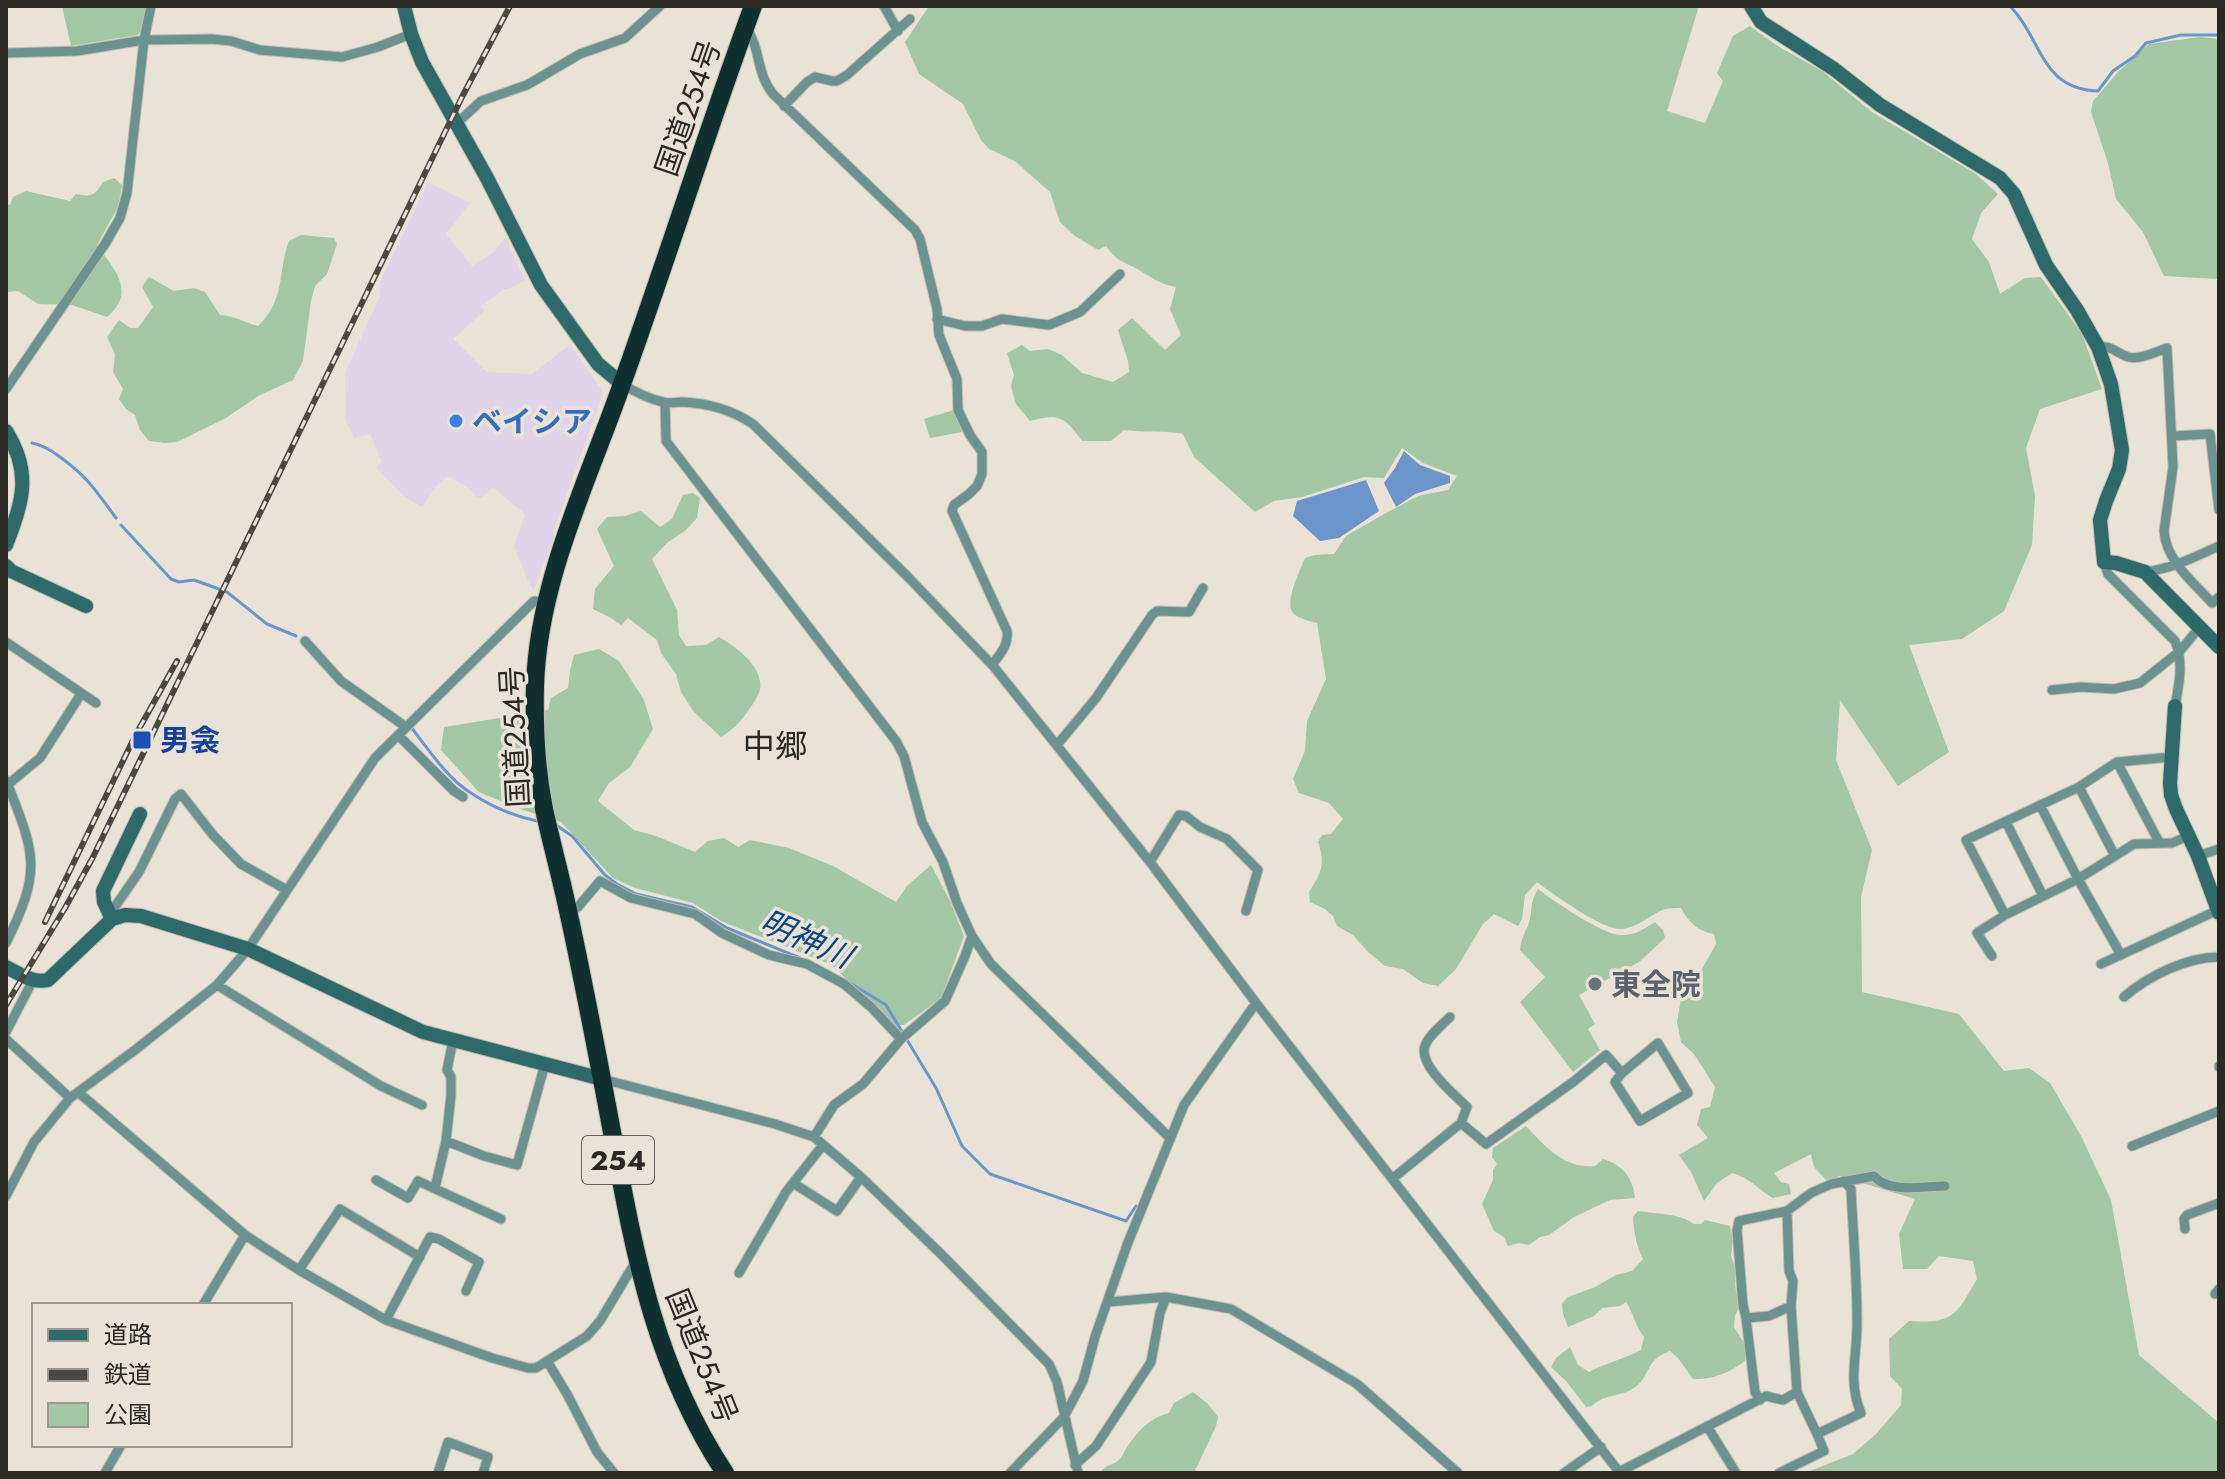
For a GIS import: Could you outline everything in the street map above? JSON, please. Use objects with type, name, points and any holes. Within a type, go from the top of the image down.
[{"type":"highway","name":"国道254号","points":[[725,1473],[700,1432],[668,1364],[646,1296],[569,913],[545,811],[535,687],[547,602],[570,528],[753,6]]},
{"type":"street","points":[[6,389],[120,218],[127,193],[144,40],[151,6]]},
{"type":"street","points":[[404,6],[411,34],[427,73],[497,198],[541,285],[598,364],[634,391],[665,403],[716,406],[738,414],[753,424],[992,665],[1150,862],[1620,1472],[1766,1396],[1783,1400],[1797,1392]]},
{"type":"street","points":[[456,124],[481,101],[527,85],[580,54],[625,38],[660,6]]},
{"type":"street","points":[[884,6],[898,31]]},
{"type":"street","points":[[1751,6],[1761,22],[1834,69],[1880,105],[2000,178],[2014,194],[2046,265],[2098,347],[2111,384],[2122,450],[2119,469],[2100,520],[2104,562],[2108,574],[2175,641],[2180,651],[2171,795],[2218,904],[2101,964]]},
{"type":"street","points":[[784,106],[815,77],[832,81],[847,75],[910,19]]},
{"type":"street","points":[[746,27],[756,45],[764,82],[784,106],[915,230],[930,278],[939,335],[957,379],[958,410],[982,452],[982,474],[977,486],[954,505],[952,511],[1007,631],[1006,645],[992,665]]},
{"type":"street","points":[[6,53],[77,51],[144,40],[212,39],[260,50],[342,57],[411,34]]},
{"type":"street","points":[[937,319],[965,326],[982,326],[1002,319],[1049,325],[1080,312],[1120,274]]},
{"type":"street","points":[[2098,347],[2108,346],[2129,357],[2167,348],[2173,467],[2165,541],[2177,565],[2212,603],[2219,597]]},
{"type":"street","points":[[665,403],[666,441],[896,741],[904,756],[922,822],[943,862],[972,936],[991,964],[1170,1138]]},
{"type":"street","points":[[6,431],[22,465],[23,488],[18,517],[6,545]]},
{"type":"street","points":[[2173,436],[2210,434],[2219,510]]},
{"type":"street","points":[[2145,572],[2177,565],[2219,546]]},
{"type":"street","points":[[2104,562],[2145,572],[2219,647]]},
{"type":"street","points":[[6,566],[86,606]]},
{"type":"street","points":[[1057,745],[1096,698],[1152,615],[1157,611],[1189,612],[1203,588]]},
{"type":"street","points":[[6,1196],[34,1142],[74,1095],[217,985],[248,949],[375,758],[534,601],[547,602]]},
{"type":"street","points":[[2052,690],[2081,687],[2114,689],[2140,683],[2180,651],[2199,628]]},
{"type":"street","points":[[305,641],[341,681],[406,727]]},
{"type":"street","points":[[6,642],[96,703]]},
{"type":"street","points":[[6,943],[26,900],[32,871],[28,840],[7,784],[40,758],[81,694]]},
{"type":"street","points":[[398,735],[463,797]]},
{"type":"street","points":[[2005,915],[1966,840],[2079,787],[2117,762],[2171,757]]},
{"type":"street","points":[[2117,762],[2159,842]]},
{"type":"street","points":[[2079,787],[2115,856]]},
{"type":"street","points":[[112,919],[114,908],[139,872],[175,799],[181,794],[241,864],[287,890]]},
{"type":"street","points":[[2040,805],[2121,955]]},
{"type":"street","points":[[112,919],[104,902],[103,891],[140,814]]},
{"type":"street","points":[[1150,862],[1179,815],[1186,816],[1200,827],[1227,839],[1258,870],[1246,911]]},
{"type":"street","points":[[2006,822],[2043,896]]},
{"type":"street","points":[[1992,956],[1977,933],[2005,915],[2078,879],[2134,844],[2172,843],[2188,836]]},
{"type":"street","points":[[2198,856],[2219,849]]},
{"type":"street","points":[[569,913],[600,881],[631,898],[695,914],[722,933],[769,955],[807,964],[844,984],[905,1035]]},
{"type":"street","points":[[6,967],[40,982],[52,978],[112,919],[125,915],[141,916],[248,949],[423,1032],[775,1124],[814,1137],[861,1177],[941,1254],[1049,1364],[1057,1382],[1077,1469]]},
{"type":"street","points":[[814,1137],[834,1105],[863,1084],[905,1035],[945,1001],[972,936]]},
{"type":"street","points":[[2124,997],[2151,978],[2206,957],[2219,957]]},
{"type":"street","points":[[6,1032],[33,980]]},
{"type":"street","points":[[217,985],[381,1086],[422,1105]]},
{"type":"street","points":[[1010,1473],[1064,1417],[1083,1381],[1127,1245],[1184,1105],[1256,1003]]},
{"type":"street","points":[[1392,1179],[1461,1123],[1467,1107],[1440,1080],[1424,1054],[1425,1045],[1450,1017]]},
{"type":"street","points":[[6,1039],[245,1235],[386,1320],[492,1358],[536,1368],[587,1336],[600,1321],[638,1259]]},
{"type":"street","points":[[435,1188],[446,1141],[451,1095],[451,1077],[447,1070],[453,1040]]},
{"type":"street","points":[[1658,1043],[1688,1093],[1640,1121],[1615,1082],[1622,1073],[1658,1043]]},
{"type":"street","points":[[1461,1123],[1486,1144],[1606,1055],[1622,1073]]},
{"type":"street","points":[[446,1141],[517,1165],[545,1064]]},
{"type":"street","points":[[2132,1146],[2219,1111]]},
{"type":"street","points":[[739,1273],[793,1183],[823,1145]]},
{"type":"street","points":[[1760,1400],[1755,1392],[1743,1305],[1737,1230],[1739,1221],[1787,1211],[1811,1193],[1844,1181],[1874,1176],[1880,1183],[1905,1189],[1945,1186]]},
{"type":"street","points":[[793,1183],[837,1211],[861,1177]]},
{"type":"street","points":[[376,1180],[408,1198],[418,1181],[501,1219]]},
{"type":"street","points":[[1817,1434],[1861,1413],[1853,1387],[1857,1308],[1851,1189],[1844,1181]]},
{"type":"street","points":[[2185,1229],[2184,1219],[2187,1215],[2219,1203]]},
{"type":"street","points":[[299,1270],[340,1209],[420,1257]]},
{"type":"street","points":[[1779,1473],[1824,1451],[1797,1392],[1787,1211]]},
{"type":"street","points":[[204,1303],[245,1235]]},
{"type":"street","points":[[386,1320],[430,1237],[479,1262],[466,1291]]},
{"type":"street","points":[[1108,1302],[1166,1297],[1231,1309],[1339,1372],[1458,1473]]},
{"type":"street","points":[[1077,1469],[1096,1446],[1151,1362],[1166,1297]]},
{"type":"street","points":[[1746,1318],[1769,1316],[1791,1306]]},
{"type":"street","points":[[547,1361],[597,1452],[614,1473]]},
{"type":"street","points":[[1707,1426],[1736,1473]]},
{"type":"street","points":[[438,1473],[448,1442],[488,1457],[483,1473]]},
{"type":"street","points":[[105,1473],[120,1447]]},
{"type":"street","points":[[1564,1473],[1601,1447]]},
{"type":"shaded area","points":[[428,182],[470,203],[446,234],[472,266],[494,252],[506,238],[525,280],[504,289],[481,306],[484,311],[453,339],[487,372],[531,374],[570,345],[601,389],[602,396],[534,589],[514,547],[525,514],[493,487],[478,498],[470,489],[447,476],[420,506],[404,496],[378,470],[377,466],[382,462],[370,434],[354,438],[346,421],[345,373],[380,296],[380,282]]},
{"type":"green space","points":[[62,6],[146,8],[137,35],[71,46]]},
{"type":"green space","points":[[929,6],[1696,6],[1698,9],[1667,111],[1705,123],[1723,81],[1717,73],[1733,36],[1750,26],[1822,71],[1872,112],[1976,174],[1998,194],[1981,213],[1972,239],[1989,262],[2000,294],[2025,278],[2041,277],[2082,334],[2102,389],[2040,409],[2026,448],[2035,496],[2032,545],[2004,611],[1962,639],[1909,645],[1949,752],[1898,786],[1840,700],[1836,760],[1872,850],[1861,897],[1862,992],[1959,1014],[2004,1071],[2029,1068],[2050,1083],[2081,1136],[2111,1200],[2139,1355],[2219,1423],[2219,1473],[1805,1473],[1853,1454],[1876,1434],[1901,1405],[1902,1389],[1890,1376],[1889,1339],[1909,1321],[1936,1321],[1952,1315],[1977,1279],[1973,1261],[1939,1256],[1927,1269],[1903,1269],[1899,1234],[1915,1199],[1839,1176],[1828,1182],[1814,1167],[1811,1154],[1774,1173],[1781,1182],[1789,1184],[1791,1194],[1773,1198],[1732,1173],[1717,1183],[1704,1201],[1691,1172],[1679,1155],[1708,1138],[1697,1125],[1701,1109],[1710,1107],[1715,1087],[1694,1054],[1681,1042],[1677,1022],[1681,999],[1716,944],[1714,934],[1694,926],[1681,908],[1662,910],[1633,926],[1615,928],[1579,911],[1537,882],[1525,895],[1518,926],[1494,914],[1483,924],[1456,969],[1438,986],[1423,983],[1403,969],[1385,966],[1353,935],[1337,926],[1333,916],[1325,909],[1310,902],[1309,892],[1322,863],[1318,842],[1322,835],[1331,834],[1343,819],[1329,803],[1299,793],[1293,779],[1305,751],[1307,721],[1326,679],[1317,623],[1298,617],[1291,608],[1294,586],[1305,558],[1334,554],[1346,536],[1418,496],[1448,490],[1457,476],[1423,463],[1402,448],[1384,478],[1364,477],[1302,497],[1274,501],[1255,512],[1194,457],[1183,434],[1124,430],[1111,441],[1082,441],[1066,422],[1055,417],[1030,421],[1016,404],[1011,386],[1014,375],[1007,353],[1022,345],[1030,351],[1048,349],[1062,355],[1082,373],[1113,382],[1129,372],[1118,330],[1132,318],[1165,350],[1181,335],[1170,309],[1176,287],[1121,261],[1106,246],[1098,250],[1075,236],[1060,222],[1050,192],[1015,161],[989,149],[981,140],[963,104],[919,74],[905,42]]},
{"type":"green space","points":[[2200,37],[2219,39],[2219,279],[2164,276],[2143,232],[2116,199],[2091,112],[2093,101],[2119,71],[2149,44]]},
{"type":"green space","points":[[114,178],[122,185],[118,207],[97,245],[120,281],[122,290],[116,308],[107,317],[72,305],[38,304],[18,291],[6,292],[6,204],[10,205],[13,197],[26,191],[70,201],[76,194],[92,194],[103,182]]},
{"type":"green space","points":[[301,235],[334,238],[337,244],[327,274],[315,286],[303,361],[293,380],[177,442],[149,441],[140,430],[135,415],[119,399],[123,389],[113,372],[115,354],[107,337],[119,320],[130,328],[138,328],[153,307],[142,287],[149,277],[174,291],[194,288],[205,292],[220,315],[258,326],[277,296],[289,241]]},
{"type":"green space","points":[[954,410],[962,432],[930,438],[924,419]]},
{"type":"green space","points":[[693,493],[700,498],[697,518],[652,559],[677,610],[679,635],[686,646],[706,645],[719,637],[740,652],[758,673],[760,689],[757,697],[739,722],[721,737],[694,712],[681,692],[676,674],[661,653],[657,640],[628,618],[621,625],[593,609],[595,589],[614,566],[597,529],[607,517],[641,511],[660,527],[672,519],[683,495]]},
{"type":"green space","points":[[599,649],[619,661],[644,700],[653,729],[630,767],[609,783],[598,801],[634,830],[695,852],[708,841],[724,838],[738,847],[750,840],[789,848],[833,866],[896,902],[907,886],[931,865],[964,936],[941,998],[904,1025],[892,1025],[832,965],[721,921],[693,903],[635,888],[613,878],[561,822],[479,792],[441,750],[444,727],[548,710],[551,698],[568,688],[574,655]]},
{"type":"green space","name":"東全院","points":[[1538,889],[1612,934],[1634,933],[1655,922],[1663,930],[1665,938],[1639,962],[1579,995],[1595,1024],[1588,1029],[1600,1050],[1573,1072],[1520,1002],[1545,977],[1520,950]]},
{"type":"green space","points":[[1526,1126],[1556,1155],[1574,1164],[1595,1166],[1603,1159],[1616,1165],[1629,1178],[1635,1198],[1610,1200],[1574,1217],[1529,1245],[1519,1243],[1508,1246],[1504,1237],[1494,1231],[1482,1204],[1497,1164],[1492,1157],[1493,1148]]},
{"type":"green space","points":[[1638,1211],[1675,1216],[1694,1224],[1705,1220],[1730,1226],[1739,1307],[1734,1327],[1746,1346],[1745,1361],[1720,1375],[1693,1379],[1670,1351],[1656,1359],[1634,1388],[1586,1407],[1551,1367],[1556,1358],[1570,1347],[1578,1365],[1589,1372],[1641,1350],[1644,1337],[1626,1302],[1620,1306],[1602,1308],[1594,1316],[1568,1327],[1562,1303],[1568,1297],[1616,1275],[1632,1271],[1643,1259],[1633,1223]]},
{"type":"green space","points":[[1193,1392],[1218,1417],[1194,1473],[1103,1473],[1104,1468],[1120,1459],[1144,1426],[1169,1413],[1174,1403]]},
{"type":"water","points":[[1404,451],[1420,465],[1450,476],[1450,483],[1415,494],[1396,507],[1384,483]]},
{"type":"water","points":[[1366,480],[1379,511],[1339,538],[1320,541],[1293,516],[1297,501]]},
{"type":"waterway","points":[[2010,6],[2053,72],[2064,82],[2098,91],[2113,71],[2135,56],[2146,43],[2181,35],[2219,35]]},
{"type":"waterway","name":"明神川","points":[[32,443],[50,450],[78,472],[116,518]]},
{"type":"waterway","name":"明神川","points":[[121,525],[171,579],[179,582],[194,580],[227,592],[267,624],[296,636]]},
{"type":"waterway","name":"明神川","points":[[411,727],[438,763],[462,787],[496,807],[541,822]]},
{"type":"waterway","name":"明神川","points":[[556,825],[572,836],[605,875],[617,884],[636,894],[692,907],[727,928],[800,958]]},
{"type":"waterway","name":"明神川","points":[[850,983],[886,1005],[936,1088],[962,1146],[990,1174],[1126,1221],[1136,1206]]},
{"type":"railway","points":[[6,1005],[92,859],[462,97],[510,6]]},
{"type":"railway","points":[[45,922],[135,736],[177,661]]},
{"type":"place","name":"ベイシア","points":[[456,421]]},
{"type":"place","name":"男衾","points":[[142,740]]},
{"type":"place","name":"東全院","points":[[1595,984]]},
{"type":"district","name":"中郷","points":[[775,746]]}]
